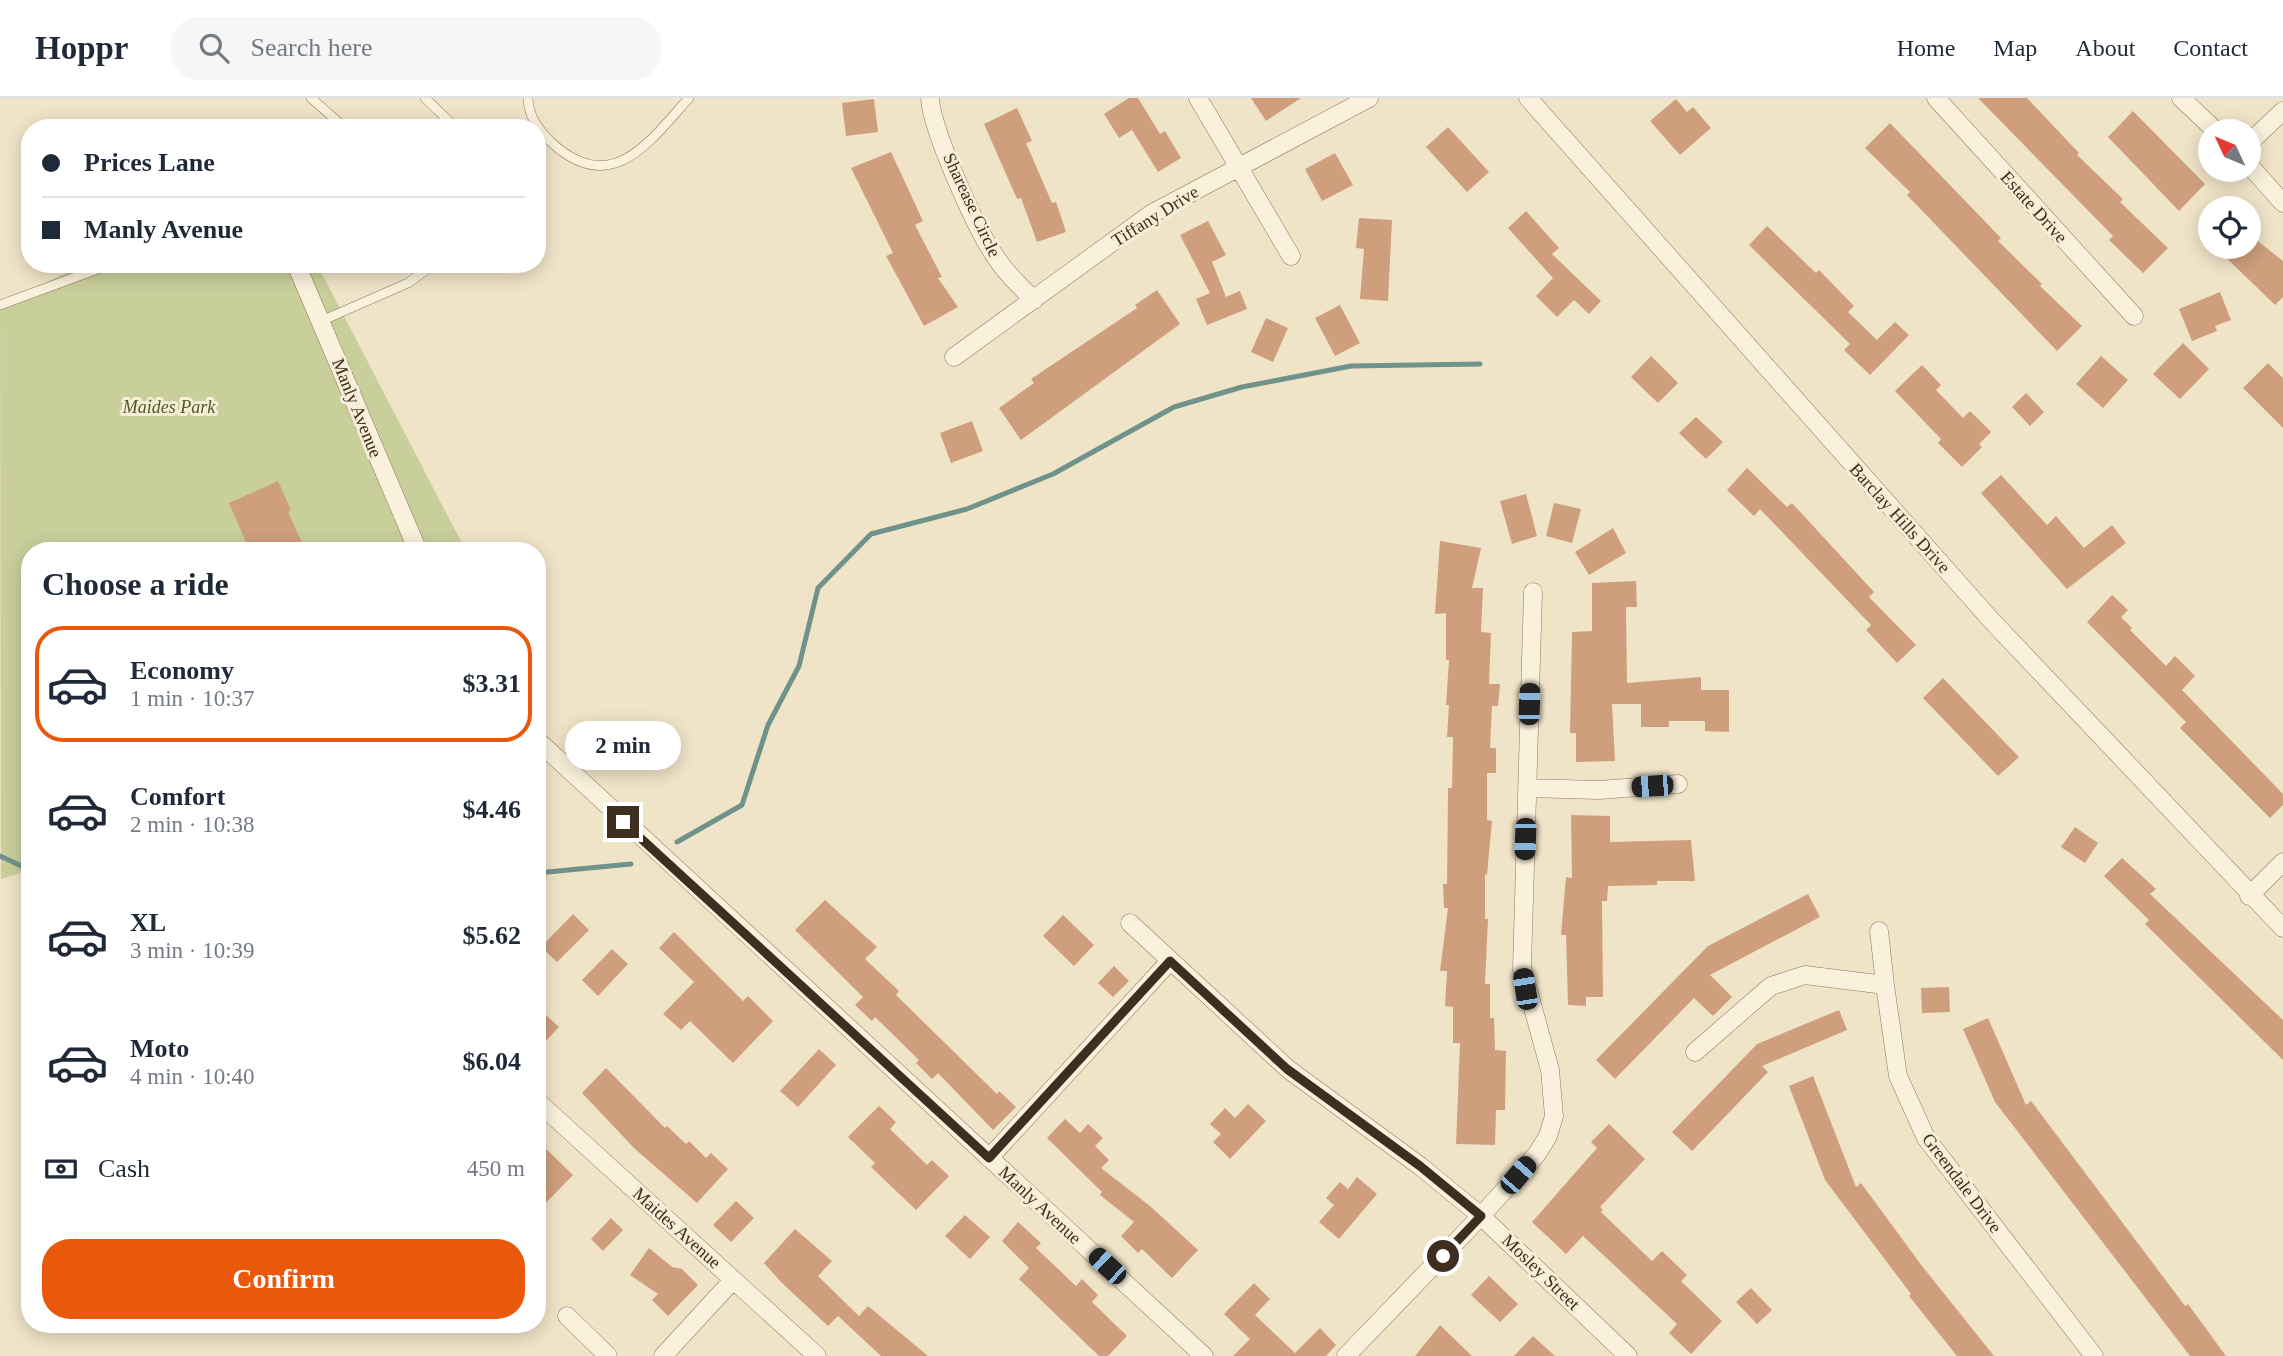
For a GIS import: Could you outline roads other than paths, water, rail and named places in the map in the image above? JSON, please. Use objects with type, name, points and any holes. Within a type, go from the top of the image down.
[{"type":"street","name":"Sharease Circle","points":[[930,98],[936,127],[982,234],[1001,266],[1034,300]]},
{"type":"street","points":[[1198,98],[1291,256]]},
{"type":"street","name":"Tiffany Drive","points":[[954,357],[1151,214],[1369,98]]},
{"type":"street","name":"Barclay Hills Drive","points":[[1528,98],[1991,620],[2249,896],[2283,928]]},
{"type":"street","name":"Estate Drive","points":[[1936,98],[2134,316]]},
{"type":"street","points":[[2181,98],[2203,119]]},
{"type":"street","points":[[2261,132],[2283,111]]},
{"type":"street","points":[[2261,178],[2283,203]]},
{"type":"street","name":"Manly Avenue","points":[[300,273],[414,542]]},
{"type":"street","points":[[1346,1356],[1537,1154],[1548,1136],[1554,1116],[1550,1070],[1522,968],[1533,592]]},
{"type":"street","name":"Manly Avenue","points":[[546,748],[1204,1356]]},
{"type":"street","points":[[1527,788],[1600,790],[1678,785]]},
{"type":"street","points":[[2249,896],[2283,862]]},
{"type":"street","name":"Mosley Street","points":[[1130,923],[1287,1069],[1420,1166],[1481,1216],[1628,1356]]},
{"type":"street","name":"Greendale Drive","points":[[1879,931],[1898,1076],[1926,1138],[2094,1356]]},
{"type":"street","points":[[989,1158],[1170,961]]},
{"type":"street","points":[[1695,1052],[1771,986],[1805,975],[1885,985]]},
{"type":"street","name":"Maides Avenue","points":[[546,1109],[817,1356]]},
{"type":"street","points":[[663,1356],[733,1280]]},
{"type":"street","points":[[567,1316],[608,1356]]},
{"type":"lane","points":[[311,98],[335,119]]},
{"type":"lane","points":[[425,98],[447,119]]},
{"type":"lane","points":[[528,98],[533,119]]},
{"type":"lane","points":[[546,136],[576,160],[604,166],[617,164],[638,152],[689,98]]},
{"type":"lane","points":[[0,305],[87,273]]},
{"type":"lane","points":[[321,321],[408,283],[422,273]]},
{"type":"waterway","points":[[677,842],[742,805],[768,725],[799,666],[818,588],[871,534],[967,509],[1053,474],[1174,407],[1242,387],[1351,366],[1480,364]]},
{"type":"waterway","points":[[0,856],[21,866]]},
{"type":"waterway","points":[[546,872],[631,864]]},
{"type":"park label","name":"Maides Park","points":[[169,407]]}]
